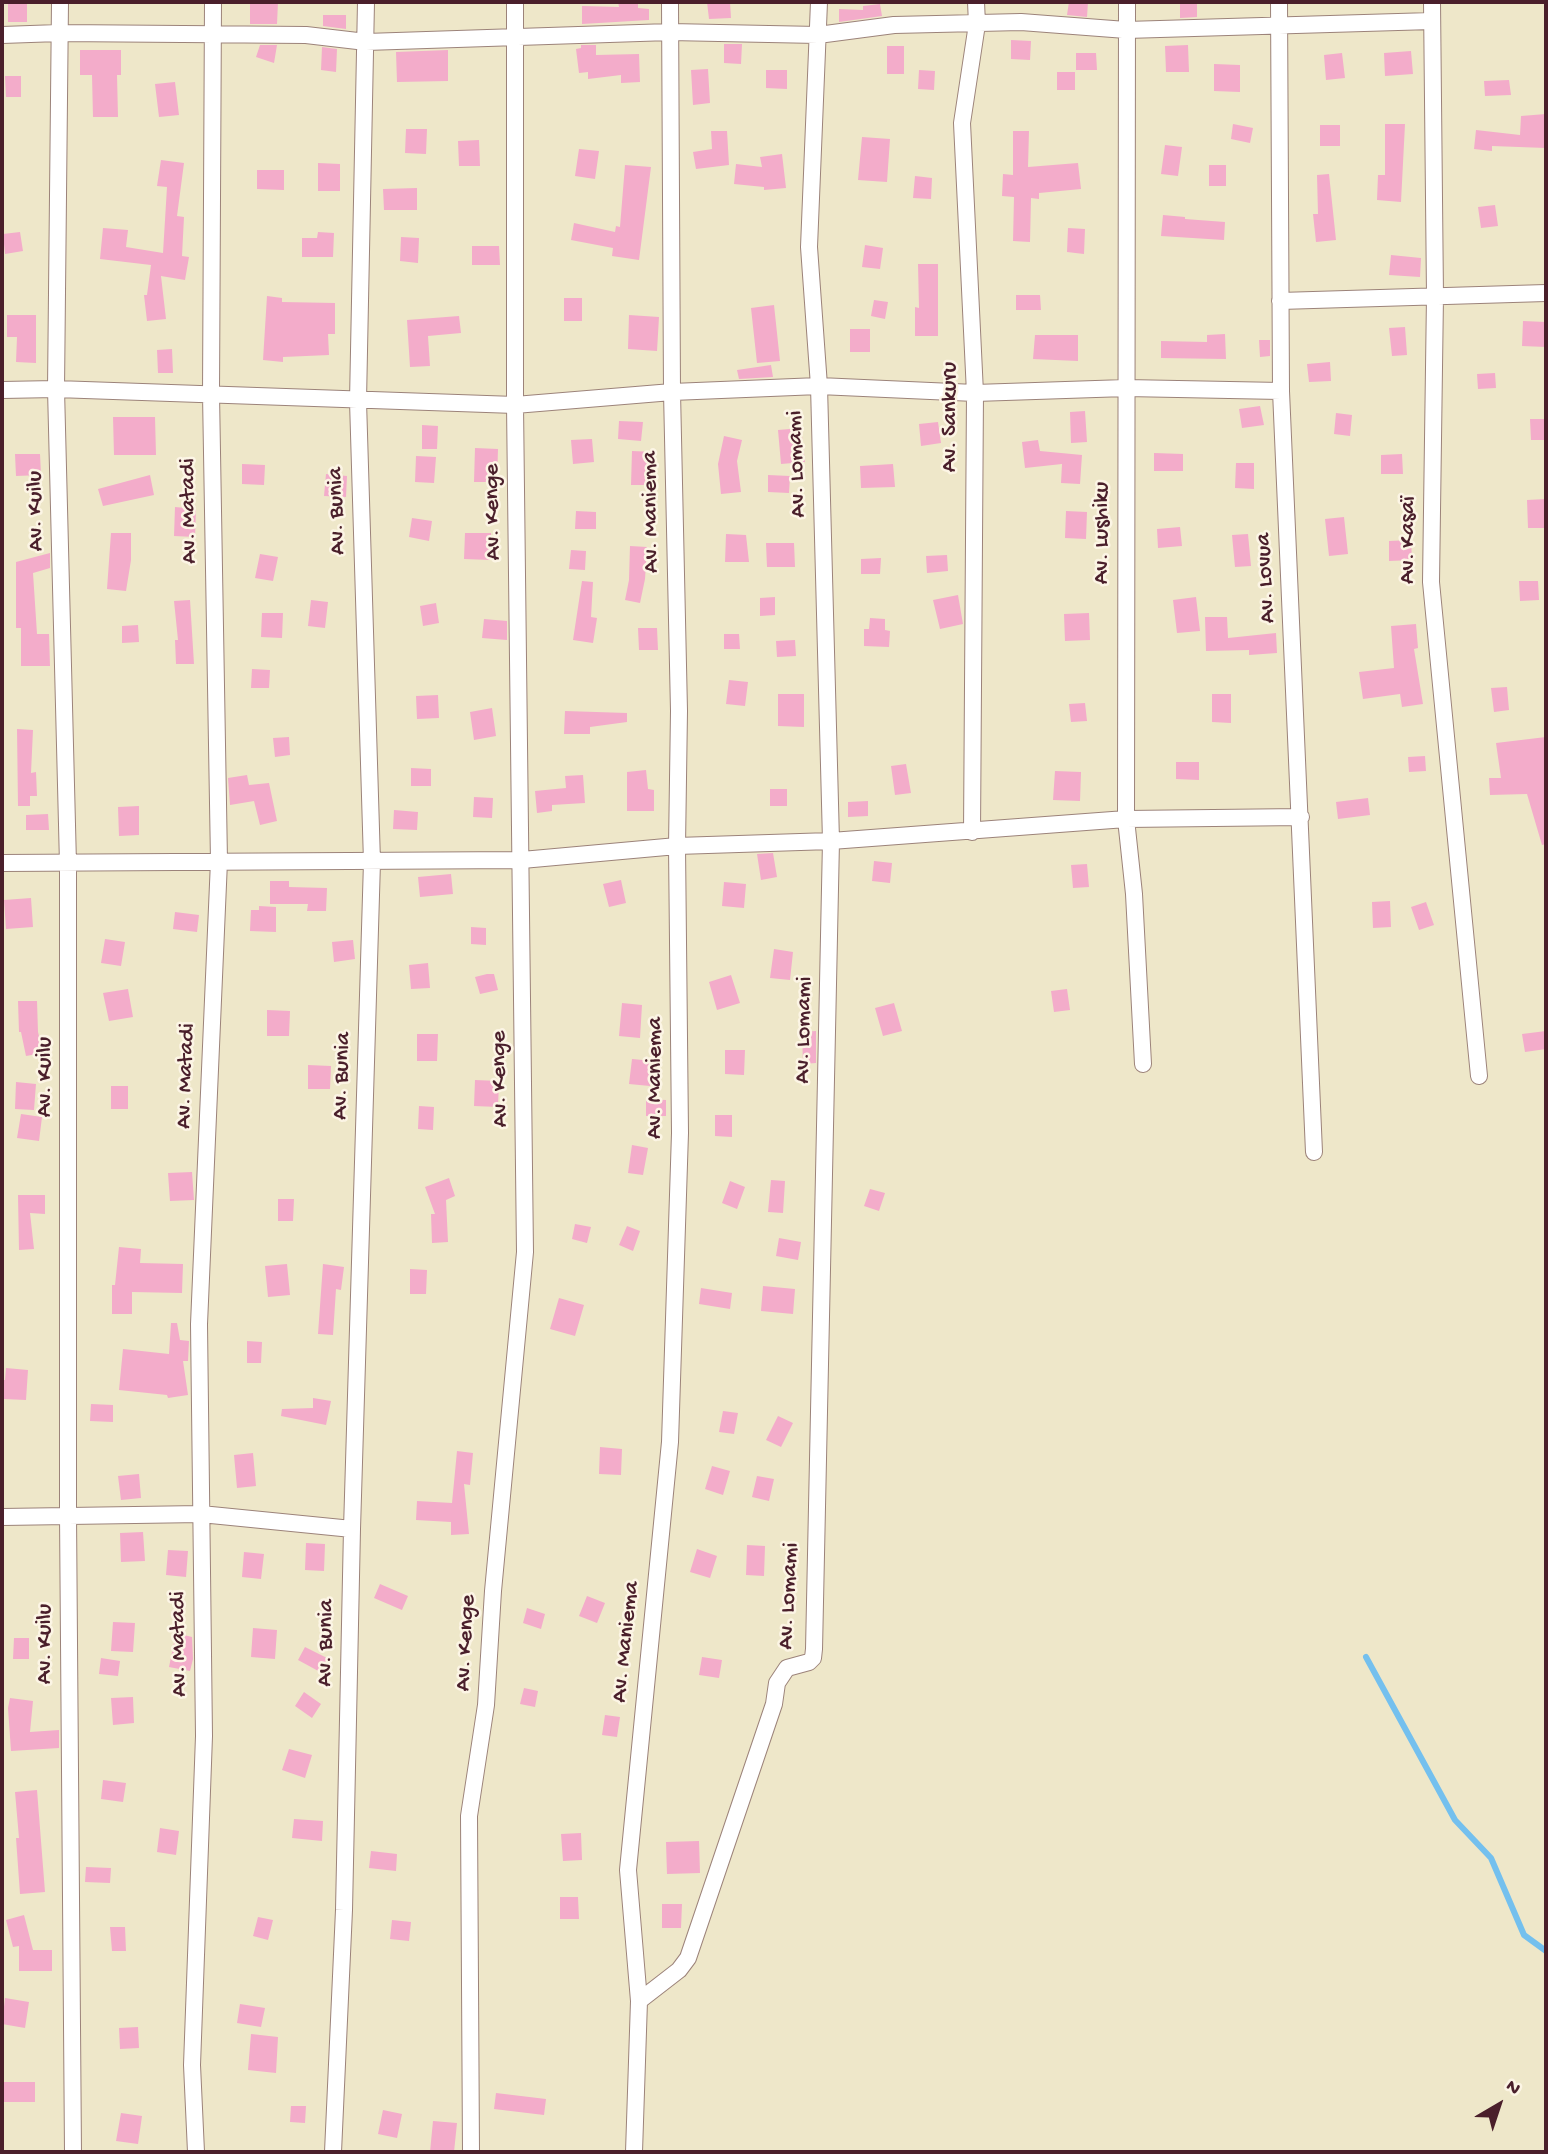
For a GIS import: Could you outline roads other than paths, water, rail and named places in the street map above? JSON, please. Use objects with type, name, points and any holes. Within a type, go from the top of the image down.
[{"type":"street","name":"Av. Kuilu","points":[[60,2],[56,389],[68,864],[68,1515],[73,2152]]},
{"type":"street","name":"Av. Matadi","points":[[196,2152],[192,2065],[204,1736],[199,1324],[219,861],[211,394],[213,2]]},
{"type":"street","name":"Av. Bunia","points":[[332,2152],[344,1910],[352,1529],[372,862],[358,401],[366,2]]},
{"type":"street","name":"Av. Kenge","points":[[471,2152],[469,1815],[486,1705],[493,1591],[525,1252],[515,405],[515,2]]},
{"type":"street","name":"Av. Maniema","points":[[634,2152],[639,2001],[628,1870],[670,1442],[680,1133],[677,846],[679,711],[672,392],[670,2]]},
{"type":"street","name":"Av. Lomami","points":[[639,2001],[679,1970],[688,1958],[774,1704],[777,1683],[787,1668],[809,1662],[813,1658],[831,841],[819,386],[809,247],[819,2]]},
{"type":"street","name":"Av. Sankuru","points":[[972,832],[975,393],[962,123],[977,24],[976,2]]},
{"type":"street","name":"Av. Lushiku","points":[[1127,2],[1126,819],[1134,894],[1143,1064]]},
{"type":"street","name":"Av. Lovua","points":[[1279,2],[1282,391],[1314,1152]]},
{"type":"street","name":"Av. Kasaï","points":[[1432,2],[1435,296],[1431,582],[1479,1076]]},
{"type":"street","points":[[2,35],[212,34],[306,36],[366,42],[670,32],[818,35],[894,25],[1021,22],[1126,30],[1432,21]]},
{"type":"street","points":[[1280,301],[1546,293]]},
{"type":"street","points":[[2,390],[56,389],[515,405],[672,392],[819,386],[975,393],[1126,388],[1282,391]]},
{"type":"street","points":[[2,863],[522,860],[677,846],[831,841],[1126,819],[1301,817]]},
{"type":"street","points":[[2,1517],[201,1514],[352,1529]]},
{"type":"waterway","points":[[1366,1657],[1455,1820],[1491,1858],[1524,1935],[1546,1951]]}]
